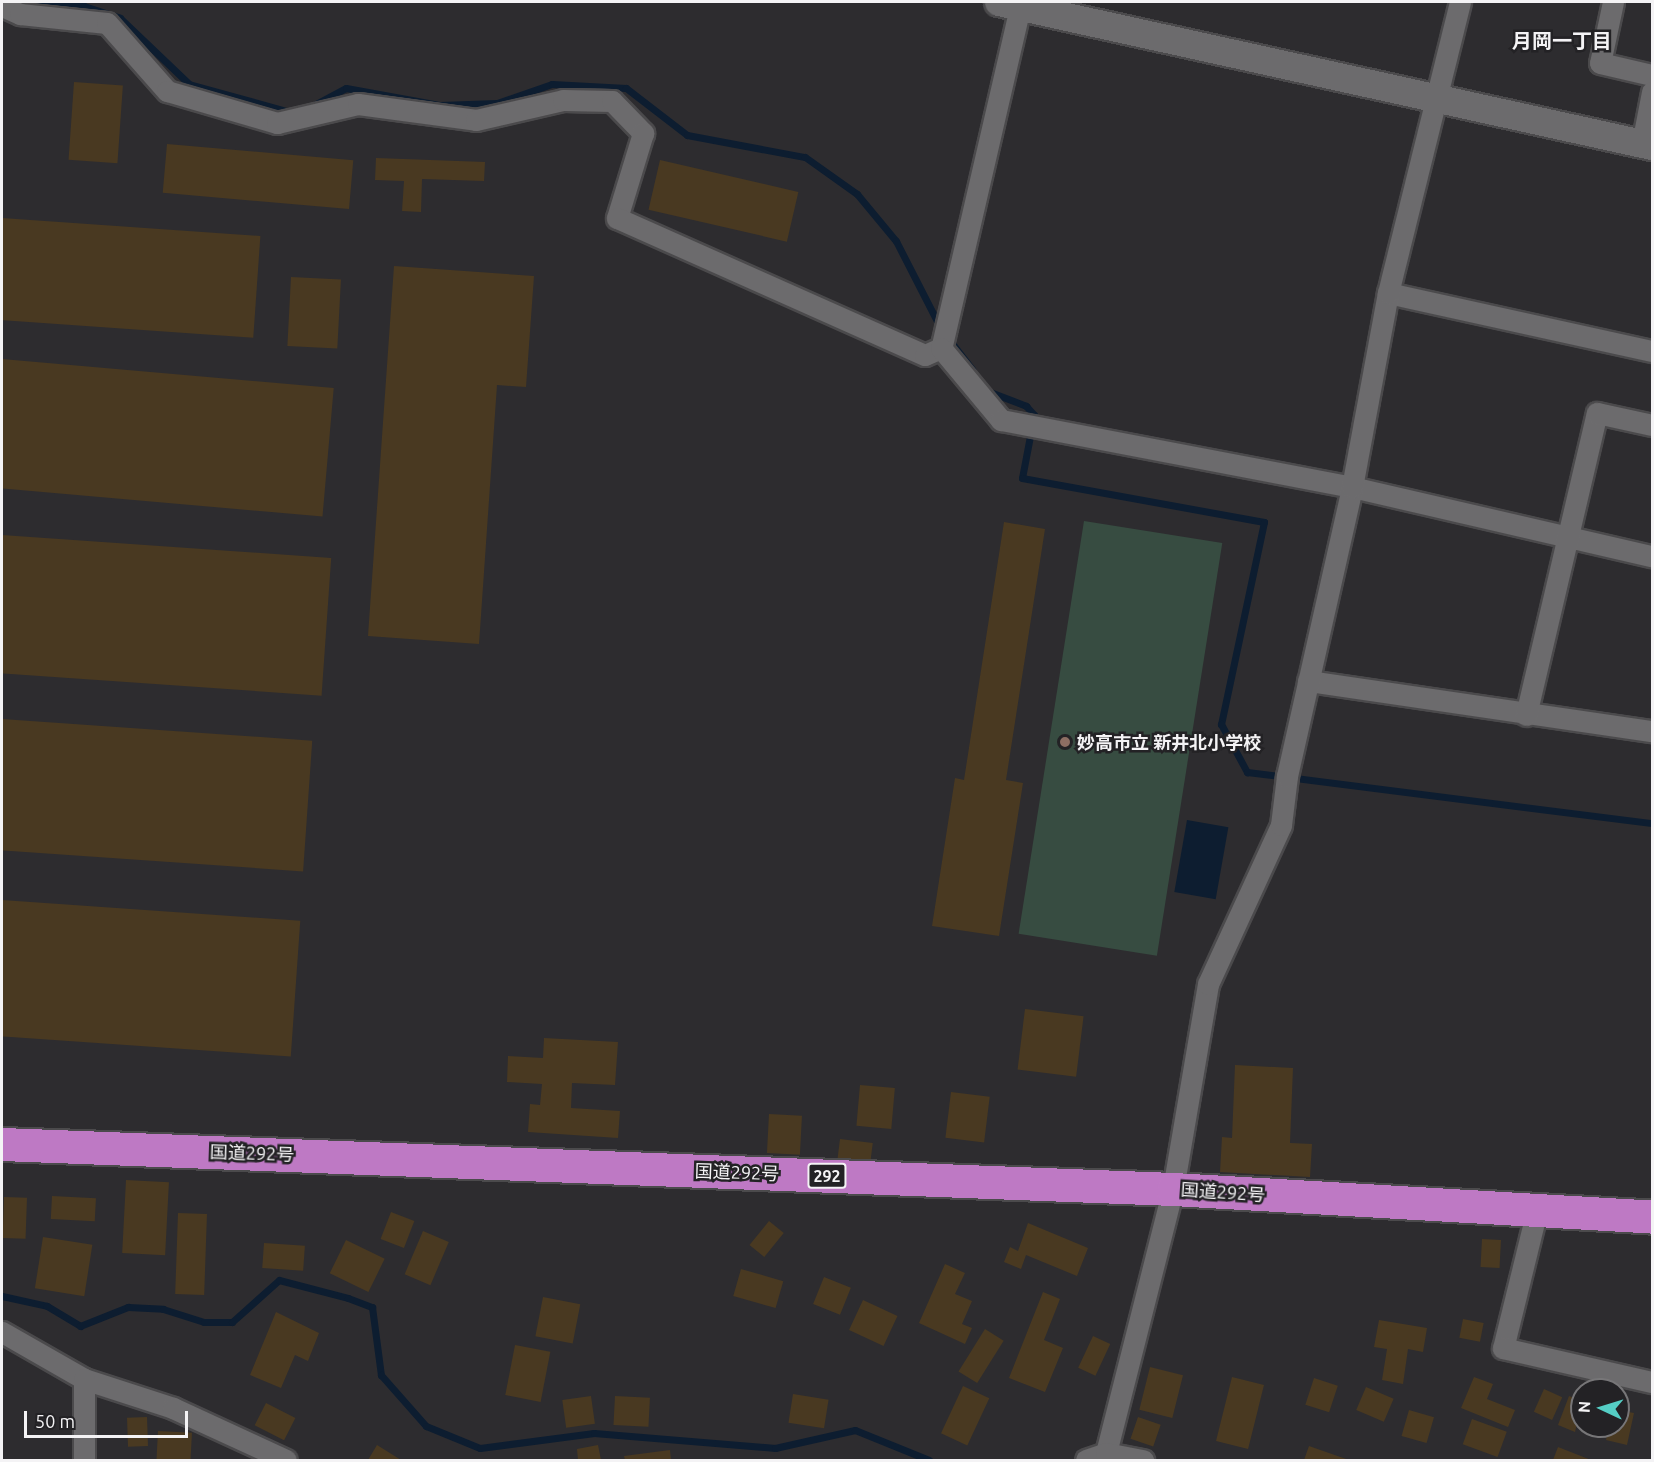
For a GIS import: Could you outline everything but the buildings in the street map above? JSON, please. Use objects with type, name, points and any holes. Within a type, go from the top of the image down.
[{"type":"highway","name":"国道292号","points":[[2,1144],[1173,1189],[1536,1214],[1653,1217]]},
{"type":"street","points":[[1143,1461],[1096,1457],[1173,1189],[1208,984],[1281,825],[1308,681],[1352,487],[1388,293],[1440,99],[1460,2]]},
{"type":"street","points":[[1613,2],[1600,63],[1653,75]]},
{"type":"street","points":[[941,348],[1009,4],[1647,145],[1653,92]]},
{"type":"street","points":[[2,6],[20,15],[106,23],[167,91],[277,123],[358,104],[476,120],[563,100],[612,101],[643,133],[617,218],[925,355],[941,348]]},
{"type":"street","points":[[1388,293],[1653,351]]},
{"type":"street","points":[[941,348],[1001,420],[1352,487],[1653,556]]},
{"type":"street","points":[[1526,715],[1597,413],[1653,425]]},
{"type":"street","points":[[1308,681],[1526,715],[1653,731]]},
{"type":"street","points":[[1536,1214],[1503,1348],[1653,1382]]},
{"type":"street","points":[[2,1332],[84,1379],[173,1408],[286,1461]]},
{"type":"street","points":[[84,1379],[84,1461]]},
{"type":"green space","points":[[1084,521],[1222,543],[1157,956],[1019,934]]},
{"type":"water","points":[[1187,820],[1228,827],[1216,899],[1174,892]]},
{"type":"waterway","points":[[37,6],[84,6],[120,18],[189,84],[290,112]]},
{"type":"waterway","points":[[312,106],[346,88],[440,105],[497,103],[552,84],[626,88],[687,135],[805,157],[857,194],[896,241],[941,329]]},
{"type":"waterway","points":[[947,337],[972,369]]},
{"type":"waterway","points":[[990,392],[1026,406],[1034,415],[1022,478],[1264,522],[1221,724],[1247,772],[1652,823]]},
{"type":"waterway","points":[[2,1296],[47,1306],[80,1326],[128,1307],[163,1309],[204,1322],[232,1322],[279,1280],[348,1298],[372,1307],[381,1375],[426,1426],[480,1448],[594,1433],[775,1448],[855,1430],[929,1460]]},
{"type":"place","name":"妙高市立 新井北小学校","points":[[1065,742]]},
{"type":"district","name":"月岡一丁目","points":[[1562,40]]}]
